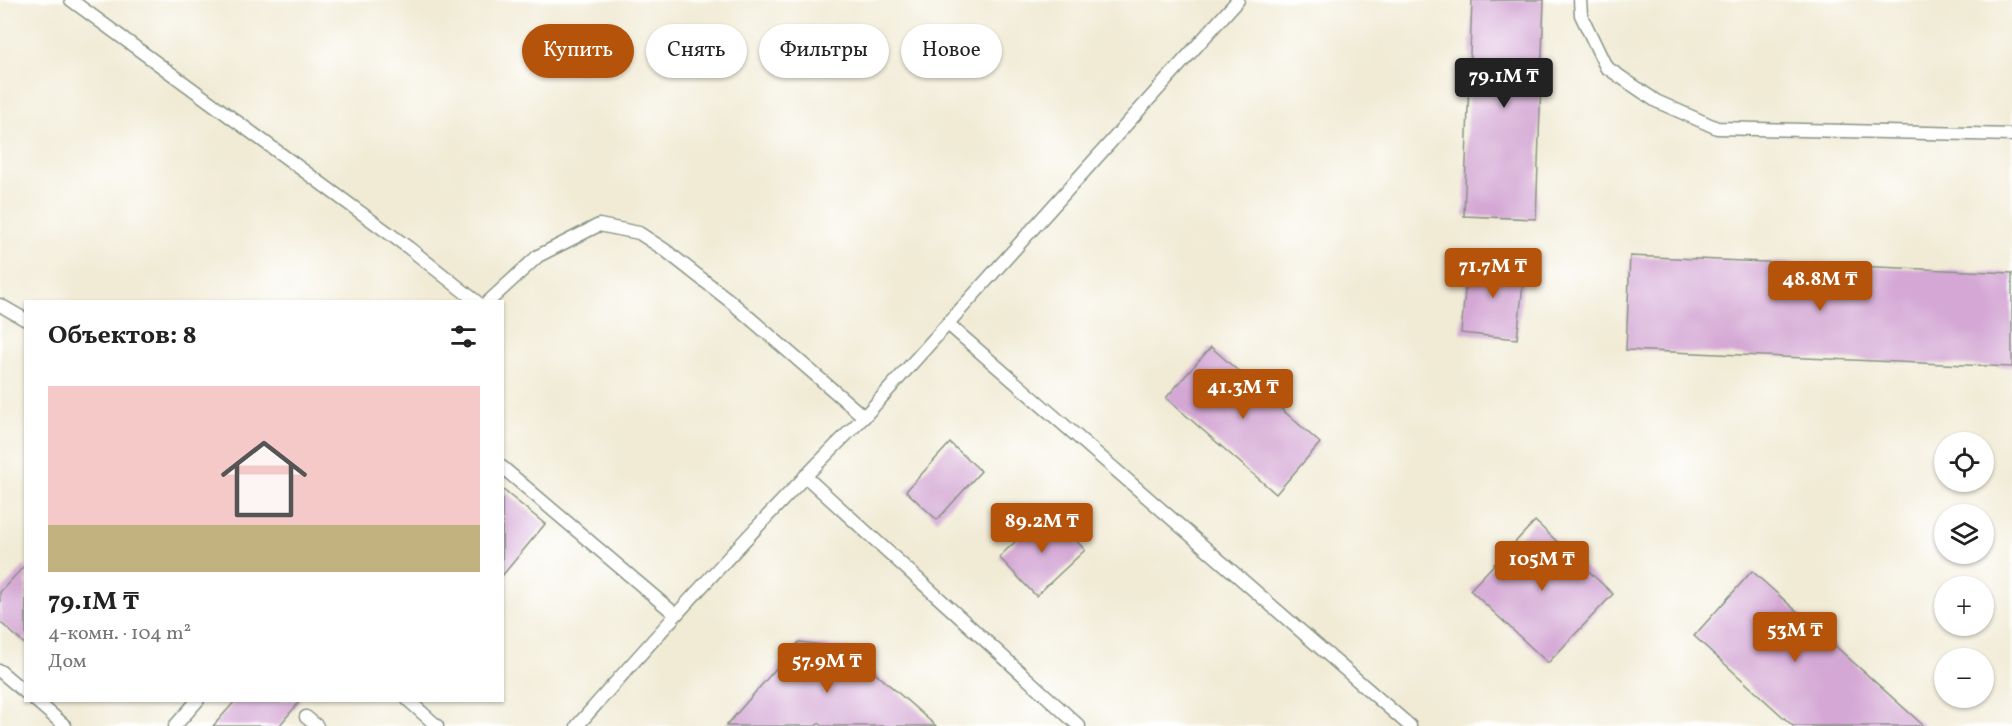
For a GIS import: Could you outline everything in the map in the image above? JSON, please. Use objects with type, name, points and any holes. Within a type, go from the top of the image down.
[{"type":"lane","points":[[71,0],[400,241],[474,300]]},
{"type":"lane","points":[[577,726],[675,614],[864,417],[1238,0]]},
{"type":"lane","points":[[1580,0],[1581,15],[1606,67],[1656,101],[1717,128],[2012,135]]},
{"type":"lane","points":[[490,300],[538,256],[599,225],[639,233],[665,250],[730,301],[864,417]]},
{"type":"lane","points":[[0,304],[24,319]]},
{"type":"lane","points":[[948,324],[1410,726]]},
{"type":"lane","points":[[504,469],[675,614]]},
{"type":"lane","points":[[805,476],[1076,725]]},
{"type":"lane","points":[[0,671],[24,691]]},
{"type":"lane","points":[[37,702],[65,726]]},
{"type":"lane","points":[[175,726],[196,702]]},
{"type":"lane","points":[[410,702],[437,726]]},
{"type":"lane","points":[[306,717],[317,726]]},
{"type":"building","points":[[1472,0],[1544,0],[1536,219],[1464,216]]},
{"type":"building","points":[[1630,256],[2012,273],[2012,367],[1626,350]]},
{"type":"building","points":[[1468,260],[1525,266],[1517,339],[1461,333]]},
{"type":"building","points":[[1211,347],[1320,443],[1276,494],[1166,398]]},
{"type":"building","points":[[950,443],[981,471],[937,520],[906,491]]},
{"type":"building","points":[[504,491],[545,524],[504,574]]},
{"type":"building","points":[[1048,511],[1085,550],[1036,596],[999,557]]},
{"type":"building","points":[[1535,521],[1613,594],[1548,663],[1470,590]]},
{"type":"building","points":[[24,566],[24,643],[0,622],[0,592]]},
{"type":"building","points":[[1752,571],[1924,726],[1793,726],[1694,636]]},
{"type":"building","points":[[799,642],[847,648],[936,726],[822,726],[819,723],[816,726],[726,726]]},
{"type":"building","points":[[234,702],[299,702],[279,726],[213,726]]}]
